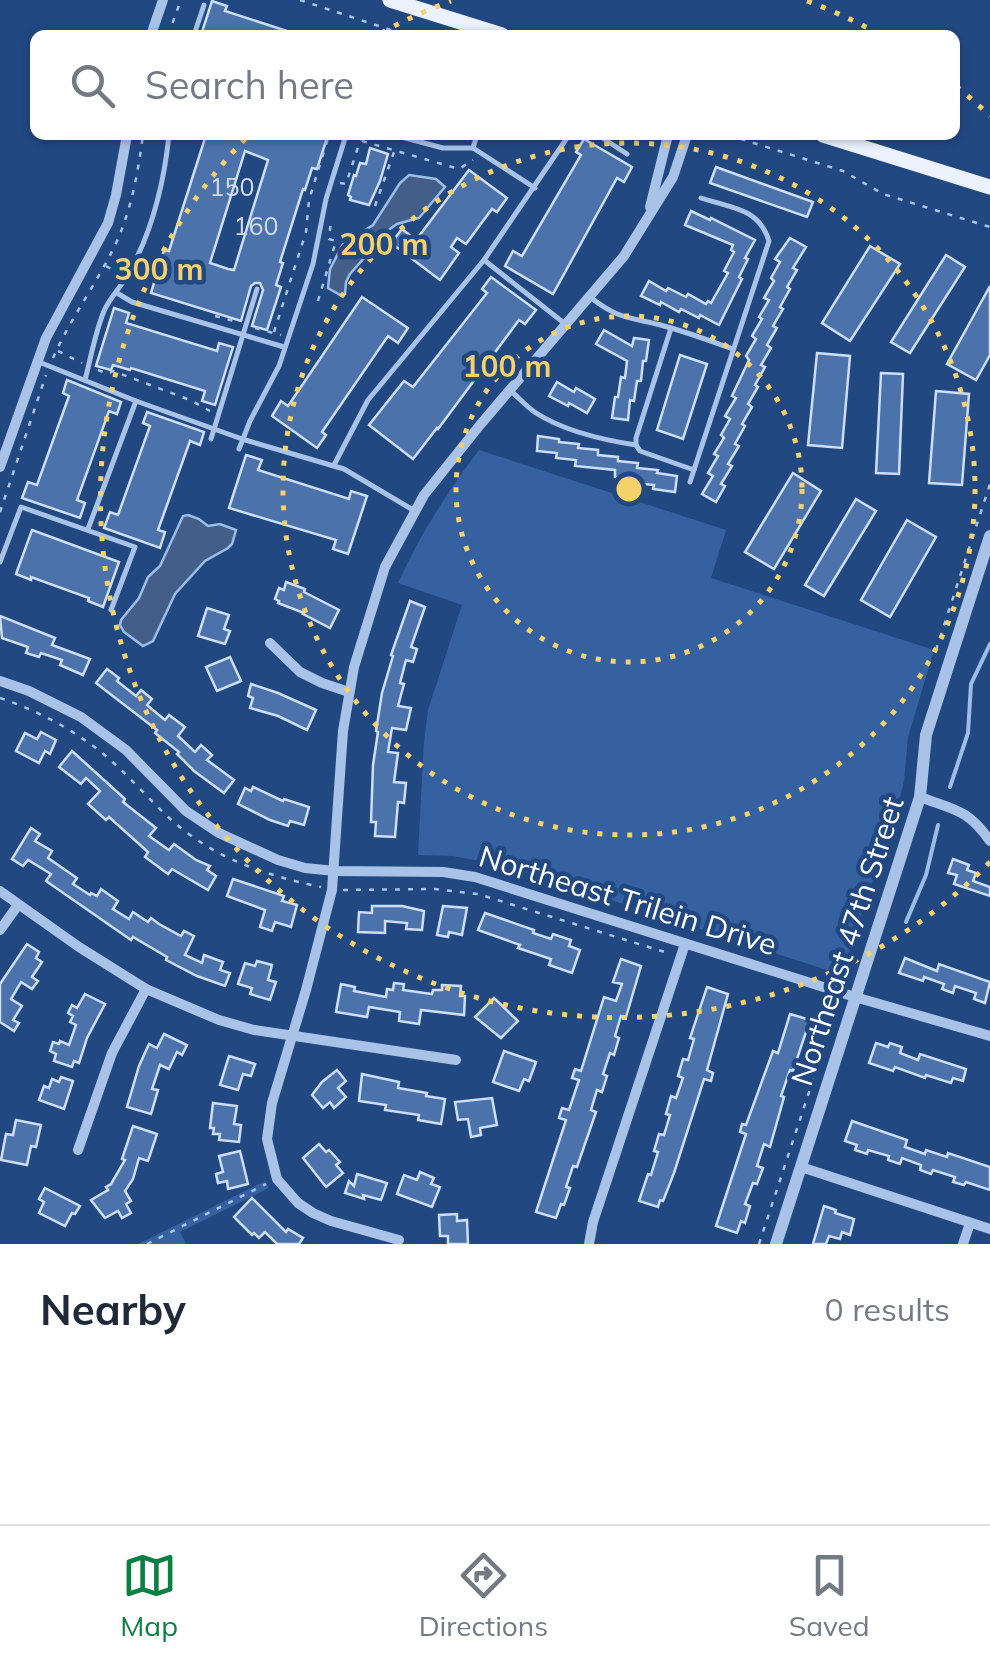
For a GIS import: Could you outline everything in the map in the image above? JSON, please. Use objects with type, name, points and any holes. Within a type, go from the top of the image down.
[{"type":"main road","points":[[390,0],[486,30]]},
{"type":"main road","points":[[839,140],[990,187]]},
{"type":"street","points":[[153,30],[162,0]]},
{"type":"street","points":[[0,467],[36,361],[108,223],[126,140]]},
{"type":"street","points":[[648,218],[667,140]]},
{"type":"street","points":[[399,1240],[313,1214],[286,1192],[277,1179],[268,1151],[272,1103],[326,919],[335,871],[343,731],[354,667],[385,567],[416,511],[435,481],[624,256],[673,177],[685,140]]},
{"type":"street","name":"Northeast 47th Street","points":[[776,1244],[848,995],[920,797],[926,734],[990,536]]},
{"type":"street","points":[[270,643],[300,672],[349,692]]},
{"type":"street","name":"Northeast Trilein Drive","points":[[0,681],[63,706],[97,727],[186,810],[220,833],[278,860],[335,871],[442,872],[475,877],[990,1036]]},
{"type":"street","points":[[920,797],[968,815],[990,840]]},
{"type":"street","points":[[0,891],[146,989],[220,1020],[254,1030],[456,1060]]},
{"type":"street","points":[[0,930],[18,905]]},
{"type":"street","points":[[589,1244],[685,944]]},
{"type":"street","points":[[78,1150],[112,1053],[146,989]]},
{"type":"street","points":[[801,1167],[990,1229]]},
{"type":"street","points":[[963,1244],[970,1222]]},
{"type":"lane","points":[[196,30],[204,5]]},
{"type":"lane","points":[[85,380],[106,306],[126,278],[153,218],[168,140]]},
{"type":"lane","points":[[240,450],[242,438],[279,366],[314,264],[326,199],[344,140]]},
{"type":"lane","points":[[413,140],[443,148],[472,148],[535,188]]},
{"type":"lane","points":[[472,148],[474,140]]},
{"type":"lane","points":[[334,466],[368,400],[484,260],[567,140]]},
{"type":"lane","points":[[606,140],[627,154]]},
{"type":"lane","points":[[690,482],[769,241],[755,216],[701,198]]},
{"type":"lane","points":[[484,260],[566,324]]},
{"type":"lane","points":[[210,439],[258,289]]},
{"type":"lane","points":[[117,293],[132,302],[284,347]]},
{"type":"lane","points":[[590,297],[625,318],[734,348]]},
{"type":"lane","points":[[671,328],[636,444],[640,451],[694,470]]},
{"type":"lane","points":[[36,361],[242,438],[344,469],[416,511]]},
{"type":"lane","points":[[510,390],[534,412],[556,424],[636,444]]},
{"type":"lane","points":[[87,530],[136,400]]},
{"type":"lane","points":[[0,562],[21,507],[136,547],[112,610]]},
{"type":"path","points":[[170,30],[182,0]]},
{"type":"path","points":[[300,0],[391,30]]},
{"type":"path","points":[[0,512],[49,366],[71,320],[105,265],[130,207],[142,140]]},
{"type":"path","points":[[274,332],[306,232],[309,200],[327,140]]},
{"type":"path","points":[[338,187],[340,183],[346,184],[360,140]]},
{"type":"path","points":[[366,140],[459,168],[467,166],[481,152]]},
{"type":"path","points":[[744,140],[843,171],[883,194],[990,227]]},
{"type":"path","points":[[375,206],[394,150]]},
{"type":"path","points":[[354,158],[365,162]]},
{"type":"path","points":[[318,301],[336,242],[330,239],[332,210]]},
{"type":"path","points":[[105,265],[126,278]]},
{"type":"path","points":[[56,350],[108,374],[113,371],[190,400],[218,416]]},
{"type":"path","points":[[936,650],[990,484]]},
{"type":"path","points":[[759,1244],[848,995]]},
{"type":"path","points":[[147,1244],[277,1179]]},
{"type":"shaded area","points":[[409,175],[436,179],[445,187],[419,218],[390,229],[350,274],[345,294],[328,288],[330,269],[343,244],[373,225]]},
{"type":"shaded area","points":[[479,450],[726,530],[711,578],[934,650],[908,737],[900,797],[841,969],[830,971],[506,866],[453,856],[418,855],[428,710],[462,605],[398,583],[435,514]]},
{"type":"shaded area","points":[[183,516],[208,526],[220,524],[236,530],[232,544],[205,561],[175,594],[153,641],[143,646],[124,632],[121,620],[139,598],[148,577],[160,566]]},
{"type":"shaded area","points":[[265,1181],[269,1188],[180,1232],[186,1244],[138,1244]]},
{"type":"building","points":[[212,1],[227,6],[225,11],[284,30],[203,30]]},
{"type":"building","points":[[204,140],[326,140],[317,169],[312,168],[303,189],[280,262],[283,263],[276,285],[281,287],[267,330],[252,326],[263,290],[260,283],[251,286],[241,321],[151,293],[164,250],[169,251]],"holes":[[[245,151],[268,160],[234,270],[210,263]]]},
{"type":"building","points":[[586,140],[632,167],[624,182],[617,178],[553,294],[505,266],[513,251],[522,256],[581,155],[576,152]]},
{"type":"building","points":[[370,148],[388,154],[369,205],[350,200],[348,195],[360,163],[366,164]]},
{"type":"building","points":[[716,167],[813,202],[807,217],[710,183]]},
{"type":"building","points":[[469,170],[507,198],[497,212],[492,209],[466,244],[457,238],[451,247],[459,253],[440,280],[391,243],[402,229],[416,240]]},
{"type":"building","points":[[691,211],[755,240],[745,258],[748,259],[739,277],[742,279],[719,325],[641,296],[649,281],[666,291],[668,288],[711,303],[728,273],[724,271],[734,252],[733,245],[685,225]]},
{"type":"building","points":[[790,238],[806,247],[793,268],[797,270],[773,326],[777,328],[767,345],[771,348],[761,365],[765,367],[748,404],[752,407],[742,424],[745,426],[735,444],[739,446],[728,464],[732,466],[716,502],[702,494],[713,476],[708,473],[730,419],[725,416],[736,398],[732,396],[756,339],[752,336],[769,300],[764,298],[780,262],[775,259]]},
{"type":"building","points":[[870,246],[900,264],[850,341],[822,323]]},
{"type":"building","points":[[946,255],[965,267],[910,353],[891,342]]},
{"type":"building","points":[[491,277],[536,310],[525,324],[519,320],[413,459],[369,425],[404,381],[413,387],[487,293],[482,289]]},
{"type":"building","points":[[990,286],[990,355],[976,380],[947,364]]},
{"type":"building","points":[[362,297],[408,328],[398,343],[388,336],[322,432],[326,435],[317,448],[272,416],[281,401],[288,406]]},
{"type":"building","points":[[114,308],[129,313],[126,323],[217,351],[219,343],[233,347],[215,405],[202,401],[205,391],[131,368],[113,365],[111,370],[96,366]]},
{"type":"building","points":[[604,330],[632,346],[634,338],[649,340],[641,381],[637,381],[634,401],[630,400],[628,420],[612,418],[627,361],[596,344]]},
{"type":"building","points":[[817,353],[850,356],[842,448],[808,445]]},
{"type":"building","points":[[680,355],[707,364],[683,439],[657,430]]},
{"type":"building","points":[[881,373],[903,374],[899,474],[876,473]]},
{"type":"building","points":[[67,380],[121,402],[117,414],[109,411],[77,500],[85,503],[80,518],[22,498],[28,482],[37,485],[69,396],[63,393]]},
{"type":"building","points":[[557,382],[595,399],[587,413],[549,396]]},
{"type":"building","points":[[936,391],[969,394],[962,485],[929,483]]},
{"type":"building","points":[[147,412],[204,432],[200,445],[190,441],[158,530],[165,532],[160,548],[104,528],[110,512],[118,515],[150,426],[143,423]]},
{"type":"building","points":[[538,436],[579,444],[578,448],[598,450],[598,455],[638,463],[637,468],[677,476],[675,492],[615,477],[615,470],[575,466],[576,460],[537,451]]},
{"type":"building","points":[[246,455],[262,460],[258,470],[349,499],[351,491],[367,496],[348,554],[333,549],[336,540],[229,508]]},
{"type":"building","points":[[793,473],[821,491],[774,569],[745,552]]},
{"type":"building","points":[[856,499],[876,511],[824,596],[805,585]]},
{"type":"building","points":[[907,520],[936,537],[890,617],[861,600]]},
{"type":"building","points":[[32,530],[119,562],[103,607],[88,601],[89,598],[16,574]]},
{"type":"building","points":[[286,582],[339,610],[330,628],[278,603],[275,599],[279,588],[284,590]]},
{"type":"building","points":[[410,601],[425,607],[411,647],[417,649],[413,662],[406,660],[400,683],[404,684],[398,706],[411,708],[406,730],[392,728],[388,752],[398,753],[394,782],[406,783],[404,803],[398,802],[395,837],[375,836],[376,822],[371,822],[376,731],[391,655]]},
{"type":"building","points":[[207,608],[229,615],[224,629],[230,631],[225,644],[198,636]]},
{"type":"building","points":[[0,616],[55,638],[52,645],[90,659],[83,675],[60,665],[62,660],[26,653],[28,647],[2,638]]},
{"type":"building","points":[[230,657],[241,681],[217,691],[206,667]]},
{"type":"building","points":[[107,669],[136,696],[141,690],[152,699],[147,705],[165,720],[169,715],[185,727],[178,736],[195,752],[201,745],[212,755],[207,760],[234,780],[224,793],[194,771],[179,752],[155,733],[157,730],[96,683]]},
{"type":"building","points":[[251,684],[316,710],[307,730],[250,708]]},
{"type":"building","points":[[41,732],[56,740],[50,754],[45,751],[39,763],[16,751],[25,733],[37,739]]},
{"type":"building","points":[[72,751],[125,799],[123,802],[156,828],[149,836],[169,850],[174,844],[210,866],[207,870],[216,876],[208,890],[172,869],[168,874],[145,857],[148,852],[109,817],[106,820],[88,804],[100,791],[86,778],[81,784],[59,767]]},
{"type":"building","points":[[253,787],[283,801],[309,807],[304,825],[290,821],[288,826],[238,804],[245,788],[251,791]]},
{"type":"building","points":[[31,828],[40,834],[35,841],[52,851],[48,858],[77,878],[73,884],[90,895],[97,896],[101,889],[118,901],[113,909],[129,919],[133,912],[181,936],[184,931],[194,936],[185,955],[202,963],[204,955],[223,962],[220,970],[230,973],[225,986],[166,960],[167,957],[133,937],[131,940],[46,881],[51,874],[28,860],[23,866],[12,859]]},
{"type":"building","points":[[953,859],[969,865],[967,870],[976,873],[973,881],[990,887],[990,896],[954,884],[957,875],[948,873]]},
{"type":"building","points":[[233,879],[284,896],[282,901],[297,905],[291,927],[275,922],[272,931],[260,927],[265,910],[227,896]]},
{"type":"building","points":[[372,906],[424,911],[422,930],[406,929],[407,923],[385,921],[385,933],[358,932],[359,912],[372,913]]},
{"type":"building","points":[[443,906],[467,908],[462,935],[437,935]]},
{"type":"building","points":[[485,913],[551,939],[553,934],[571,940],[569,946],[580,950],[572,973],[549,965],[551,959],[478,930]]},
{"type":"building","points":[[27,944],[39,952],[36,958],[42,962],[32,977],[38,981],[32,989],[21,982],[11,999],[22,1006],[13,1020],[19,1023],[14,1031],[0,1022],[0,984]]},
{"type":"building","points":[[905,958],[937,971],[939,964],[990,982],[985,1003],[974,999],[976,993],[955,986],[953,993],[942,989],[944,984],[899,973]]},
{"type":"building","points":[[621,959],[641,966],[626,1017],[621,1016],[614,1055],[610,1053],[603,1074],[607,1076],[602,1092],[597,1090],[591,1110],[596,1112],[556,1218],[536,1212],[566,1120],[559,1118],[562,1108],[569,1110],[579,1080],[572,1078],[575,1069],[581,1071],[604,997],[616,1001],[622,984],[613,982]]},
{"type":"building","points":[[257,961],[272,965],[268,980],[276,982],[270,1000],[250,994],[252,988],[238,984],[245,963],[255,966]]},
{"type":"building","points":[[394,983],[404,984],[403,990],[432,994],[433,990],[442,990],[442,985],[461,986],[464,1015],[421,1010],[419,1024],[399,1021],[400,1012],[369,1007],[367,1017],[336,1012],[341,984],[355,987],[354,991],[386,997],[387,989],[393,990]]},
{"type":"building","points":[[707,987],[728,994],[707,1070],[713,1073],[711,1081],[704,1079],[674,1173],[658,1207],[639,1201],[658,1152],[654,1151],[659,1134],[664,1135],[671,1096],[676,1098],[683,1078],[678,1076],[683,1059],[688,1060],[694,1039],[690,1038]]},
{"type":"building","points":[[85,994],[105,1004],[79,1063],[74,1061],[72,1067],[54,1061],[56,1054],[50,1051],[53,1042],[69,1045],[76,1025],[70,1022],[73,1016],[68,1013],[72,1005],[77,1008]]},
{"type":"building","points":[[494,998],[518,1021],[501,1038],[475,1017]]},
{"type":"building","points":[[790,1014],[810,1020],[781,1096],[784,1097],[770,1147],[764,1144],[757,1166],[763,1168],[745,1204],[750,1206],[745,1223],[741,1221],[737,1233],[716,1226],[746,1134],[740,1132],[742,1124],[746,1125],[773,1051],[778,1053]]},
{"type":"building","points":[[164,1034],[187,1045],[182,1055],[177,1052],[169,1069],[160,1065],[152,1089],[158,1090],[151,1114],[127,1107],[149,1044],[157,1048]]},
{"type":"building","points":[[876,1043],[902,1047],[900,1053],[918,1060],[920,1054],[966,1069],[963,1081],[953,1078],[951,1083],[869,1063]]},
{"type":"building","points":[[504,1051],[536,1062],[529,1081],[524,1079],[519,1091],[493,1082]]},
{"type":"building","points":[[229,1056],[255,1064],[251,1076],[243,1074],[238,1090],[220,1085]]},
{"type":"building","points":[[337,1070],[346,1081],[338,1088],[346,1097],[334,1108],[330,1102],[323,1108],[312,1095]]},
{"type":"building","points":[[362,1074],[399,1082],[398,1088],[445,1099],[441,1124],[418,1120],[419,1115],[385,1110],[386,1105],[359,1101]]},
{"type":"building","points":[[61,1077],[73,1081],[64,1109],[39,1100],[44,1086],[49,1088],[52,1079],[59,1082]]},
{"type":"building","points":[[492,1098],[497,1125],[480,1128],[481,1135],[471,1137],[468,1119],[458,1120],[455,1102]]},
{"type":"building","points":[[213,1103],[237,1106],[234,1124],[241,1125],[239,1142],[219,1140],[220,1134],[213,1134]]},
{"type":"building","points":[[16,1120],[41,1125],[27,1165],[1,1160],[6,1134],[13,1135]]},
{"type":"building","points":[[852,1121],[907,1140],[905,1147],[925,1154],[926,1150],[947,1157],[948,1153],[990,1167],[990,1190],[953,1182],[955,1177],[933,1170],[931,1174],[920,1170],[921,1165],[902,1158],[900,1164],[888,1160],[889,1156],[855,1150],[857,1145],[845,1141]]},
{"type":"building","points":[[133,1126],[157,1134],[148,1161],[139,1158],[125,1191],[131,1201],[126,1204],[131,1213],[122,1218],[118,1211],[105,1218],[91,1200],[108,1190],[106,1187],[125,1160],[122,1159]]},
{"type":"building","points":[[319,1144],[340,1162],[336,1165],[343,1173],[326,1187],[303,1158]]},
{"type":"building","points":[[240,1151],[248,1184],[228,1189],[227,1181],[218,1183],[216,1174],[223,1172],[219,1156]]},
{"type":"building","points":[[420,1172],[434,1178],[431,1184],[440,1187],[432,1207],[397,1194],[404,1175],[417,1180]]},
{"type":"building","points":[[357,1174],[387,1183],[381,1200],[345,1193],[349,1181],[354,1186]]},
{"type":"building","points":[[45,1188],[80,1206],[65,1226],[39,1213],[44,1202],[39,1199]]},
{"type":"building","points":[[252,1198],[286,1232],[288,1229],[303,1238],[299,1244],[277,1244],[265,1232],[259,1238],[252,1235],[234,1217]]},
{"type":"building","points":[[824,1206],[854,1219],[850,1235],[842,1232],[840,1239],[829,1236],[826,1244],[813,1244]]},
{"type":"building","points":[[457,1214],[457,1221],[467,1220],[468,1244],[448,1244],[448,1236],[440,1236],[439,1215]]},
{"type":"waterway","points":[[950,787],[968,733],[971,684],[990,644]]},
{"type":"waterway","points":[[906,922],[926,875],[938,825]]}]
